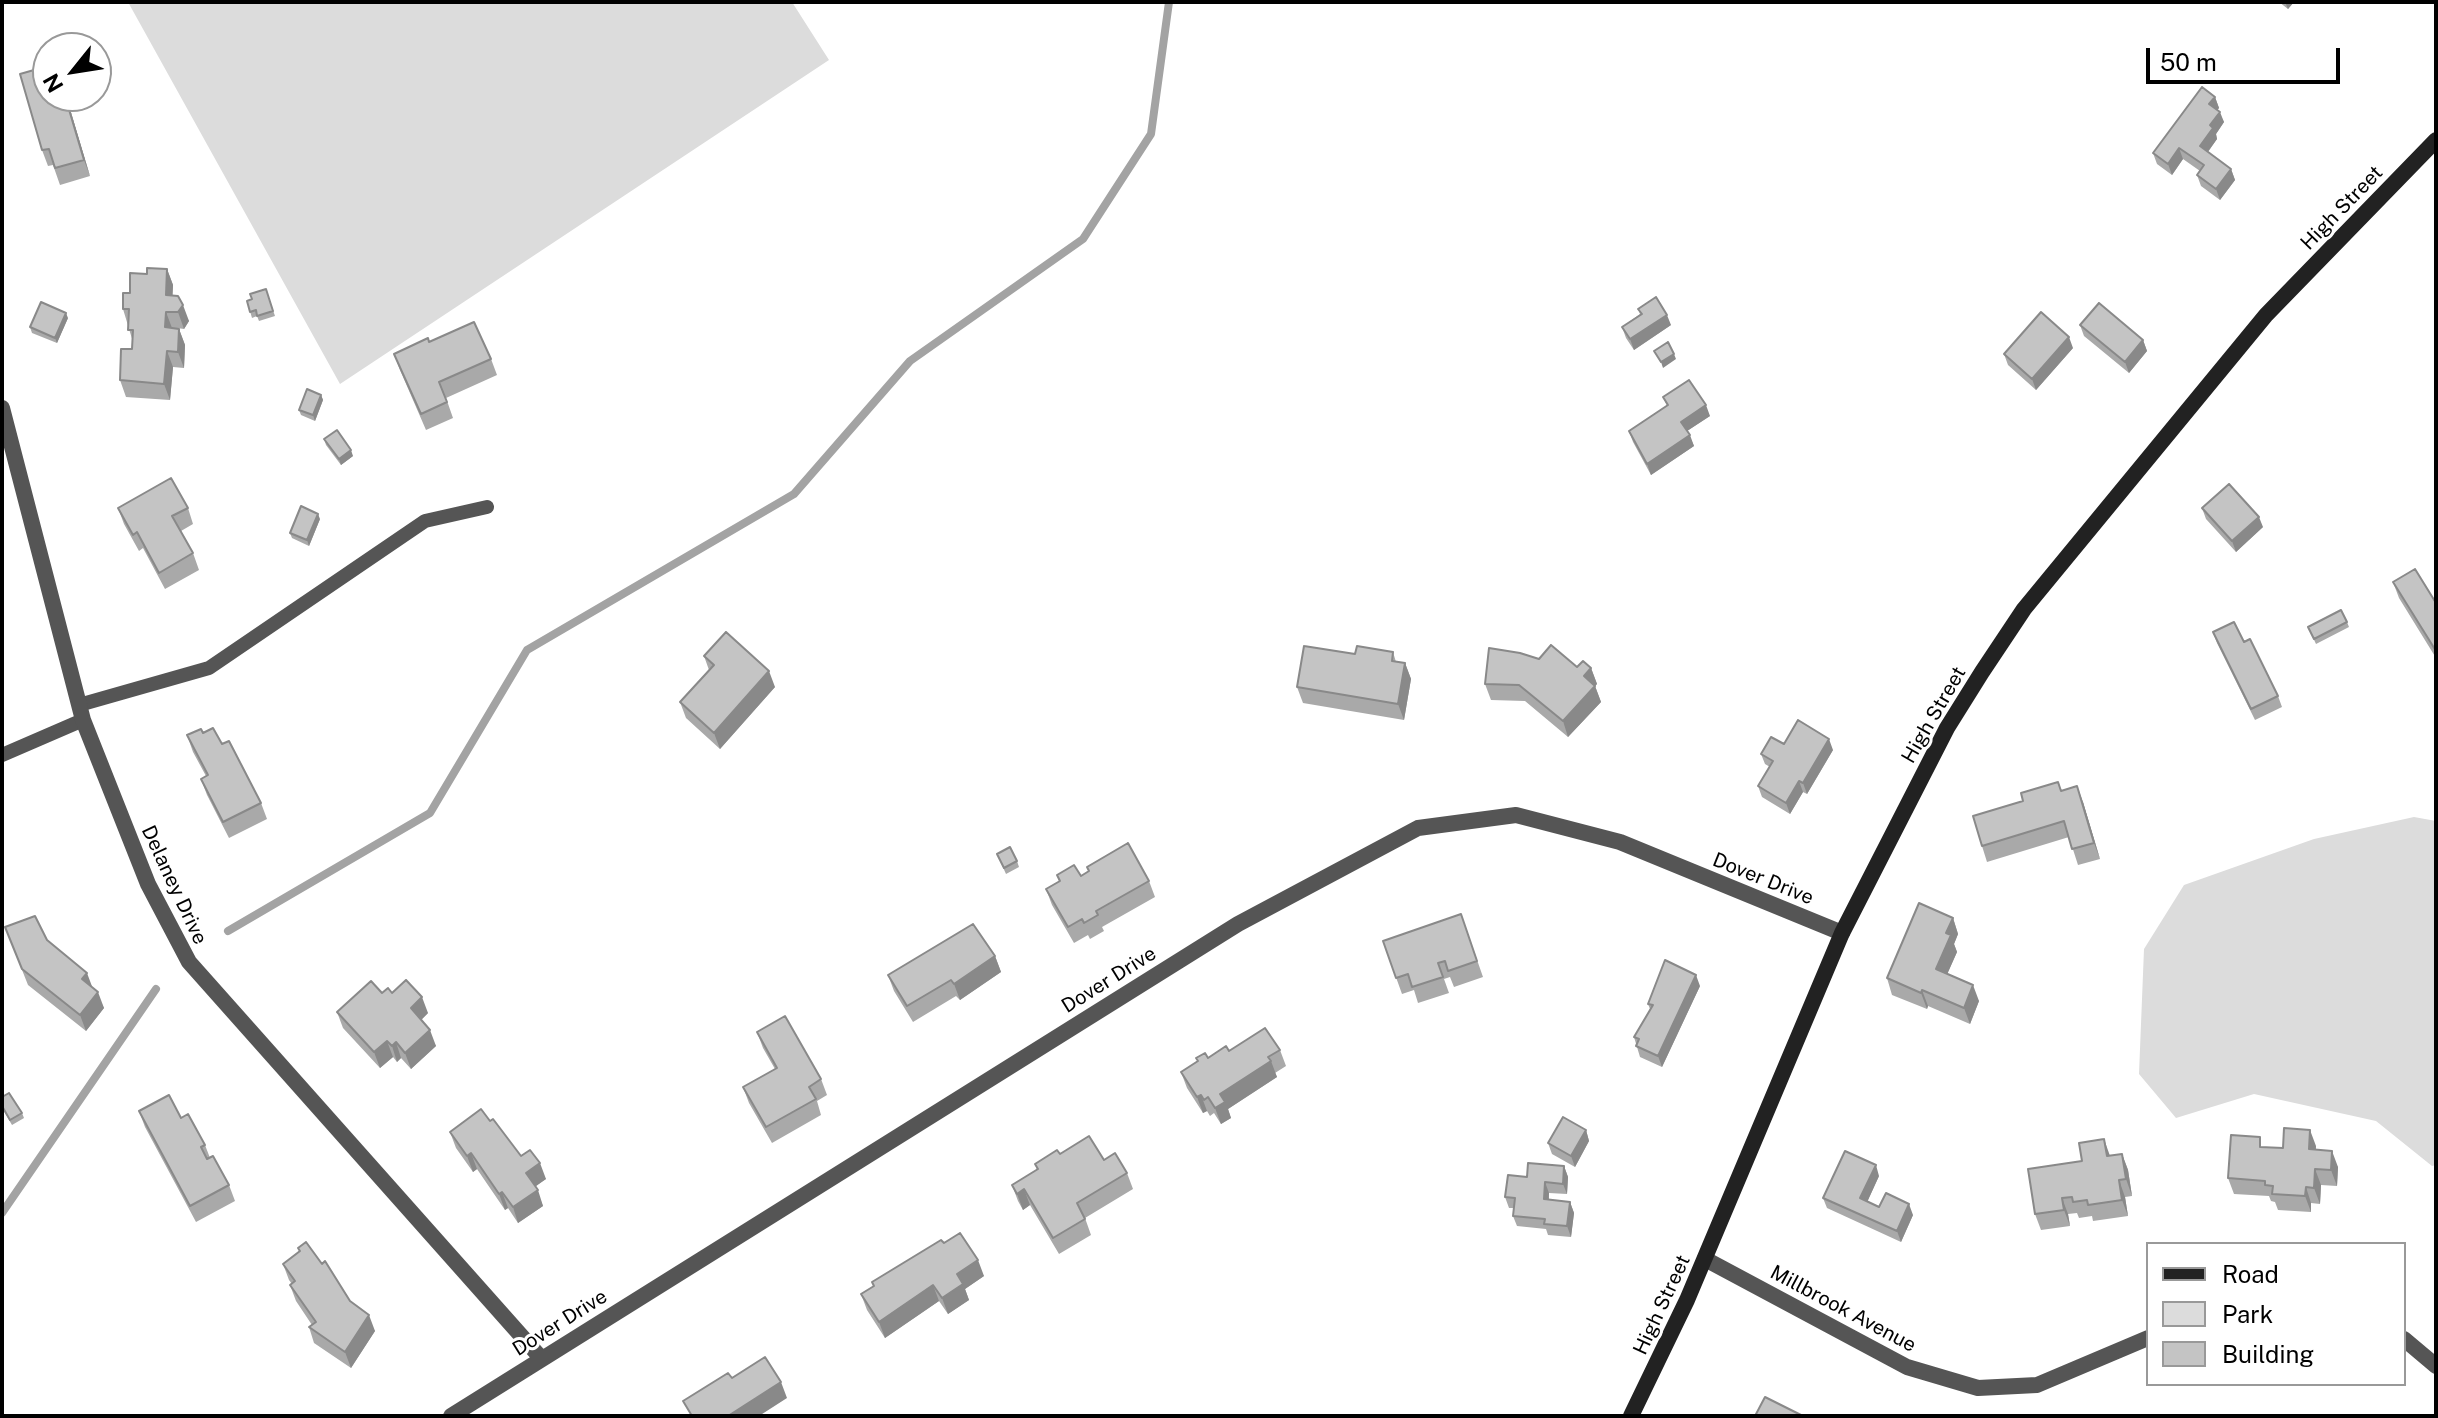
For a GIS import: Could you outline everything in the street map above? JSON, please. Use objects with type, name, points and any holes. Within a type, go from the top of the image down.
[{"type":"street","name":"High Street","points":[[1631,1416],[1705,1259],[1842,933],[1947,728],[2024,609],[2266,315],[2436,140]]},
{"type":"street","name":"Delaney Drive","points":[[2,408],[81,712],[148,884],[189,962],[541,1358]]},
{"type":"street","name":"Dover Drive","points":[[451,1416],[1238,924],[1418,828],[1516,815],[1620,842],[1842,933]]},
{"type":"street","name":"Millbrook Avenue","points":[[1705,1259],[1907,1367],[1978,1388],[2037,1385],[2146,1339]]},
{"type":"street","points":[[2406,1341],[2436,1366]]},
{"type":"lane","points":[[2,755],[81,712],[209,668],[425,521],[487,507]]},
{"type":"green space","points":[[128,2],[792,2],[829,60],[340,384]]},
{"type":"green space","points":[[2414,817],[2436,821],[2436,1165],[2432,1166],[2376,1121],[2254,1094],[2176,1118],[2139,1074],[2144,949],[2184,885],[2314,839]]},
{"type":"building","points":[[32,71],[32,112],[70,112],[84,160],[55,168],[49,149],[42,150],[20,74]]},
{"type":"building","points":[[2202,87],[2215,97],[2209,104],[2220,112],[2200,146],[2231,169],[2216,189],[2197,175],[2204,165],[2179,148],[2168,164],[2153,153]]},
{"type":"building","points":[[147,268],[167,269],[166,295],[178,296],[183,305],[178,312],[166,312],[165,327],[179,329],[178,352],[167,351],[164,384],[120,380],[121,349],[132,349],[133,330],[128,330],[129,309],[123,309],[123,293],[130,293],[130,273],[147,274]]},
{"type":"building","points":[[266,289],[273,311],[257,316],[256,310],[250,312],[247,301],[252,299],[250,294]]},
{"type":"building","points":[[1656,297],[1667,315],[1630,339],[1622,327],[1642,314],[1638,309]]},
{"type":"building","points":[[41,302],[66,313],[55,338],[30,327]]},
{"type":"building","points":[[2099,303],[2143,340],[2125,362],[2080,325]]},
{"type":"building","points":[[2041,312],[2069,337],[2032,379],[2004,354]]},
{"type":"building","points":[[474,322],[491,359],[439,382],[447,402],[421,414],[394,354]]},
{"type":"building","points":[[1668,342],[1674,354],[1661,362],[1654,351]]},
{"type":"building","points":[[1689,380],[1706,405],[1681,422],[1690,435],[1647,464],[1629,431],[1668,405],[1663,397]]},
{"type":"building","points":[[307,389],[321,395],[313,415],[299,410]]},
{"type":"building","points":[[337,430],[351,450],[339,459],[324,439]]},
{"type":"building","points":[[171,478],[188,508],[172,516],[193,553],[159,573],[137,532],[133,535],[118,508]]},
{"type":"building","points":[[2229,484],[2259,517],[2232,541],[2202,508]]},
{"type":"building","points":[[301,506],[318,514],[307,540],[290,533]]},
{"type":"building","points":[[2415,569],[2436,603],[2436,651],[2393,582]]},
{"type":"building","points":[[2341,610],[2347,622],[2314,639],[2308,627]]},
{"type":"building","points":[[2234,622],[2244,642],[2250,639],[2278,696],[2251,709],[2213,632]]},
{"type":"building","points":[[726,632],[769,671],[714,733],[680,702],[714,665],[704,656]]},
{"type":"building","points":[[1551,645],[1577,667],[1583,661],[1591,668],[1584,676],[1595,686],[1563,721],[1519,685],[1485,684],[1489,648],[1539,659]]},
{"type":"building","points":[[1304,646],[1355,654],[1357,646],[1393,652],[1392,661],[1405,663],[1398,704],[1297,687]]},
{"type":"building","points":[[1798,720],[1829,739],[1803,783],[1799,781],[1786,803],[1758,786],[1773,761],[1761,754],[1771,737],[1784,744]]},
{"type":"building","points":[[213,728],[222,744],[229,741],[261,803],[223,822],[201,779],[208,775],[187,735]]},
{"type":"building","points":[[2058,782],[2061,791],[2077,786],[2094,843],[2072,849],[2064,821],[1982,846],[1973,816],[2023,801],[2021,793]]},
{"type":"building","points":[[1128,843],[1149,881],[1096,911],[1098,915],[1084,923],[1082,919],[1068,927],[1046,889],[1060,881],[1057,875],[1074,865],[1081,876],[1089,871],[1087,867]]},
{"type":"building","points":[[1010,847],[1017,861],[1004,868],[997,854]]},
{"type":"building","points":[[1919,903],[1953,918],[1946,933],[1951,935],[1936,969],[1973,985],[1964,1008],[1887,978]]},
{"type":"building","points":[[1461,914],[1477,961],[1448,971],[1445,961],[1438,963],[1443,977],[1412,987],[1408,974],[1396,978],[1383,941]]},
{"type":"building","points":[[35,916],[47,940],[87,973],[82,979],[98,992],[80,1015],[22,969],[5,927]]},
{"type":"building","points":[[973,924],[995,956],[954,984],[951,980],[907,1006],[888,975]]},
{"type":"building","points":[[1665,960],[1696,975],[1658,1056],[1636,1046],[1639,1039],[1634,1037],[1653,1005],[1648,1004]]},
{"type":"building","points":[[406,980],[422,997],[411,1008],[430,1030],[405,1053],[396,1042],[392,1046],[387,1041],[374,1052],[337,1012],[371,981],[382,993],[388,988],[392,993]]},
{"type":"building","points":[[785,1016],[821,1079],[809,1087],[816,1099],[766,1127],[743,1087],[777,1068],[757,1032]]},
{"type":"building","points":[[1265,1028],[1280,1050],[1268,1057],[1271,1061],[1220,1094],[1225,1102],[1215,1108],[1208,1097],[1204,1100],[1201,1095],[1197,1097],[1181,1072],[1205,1053],[1208,1058],[1226,1046],[1229,1051]]},
{"type":"building","points":[[9,1093],[22,1113],[10,1120],[2,1106],[2,1097]]},
{"type":"building","points":[[169,1095],[181,1118],[188,1114],[205,1145],[201,1147],[207,1159],[213,1156],[229,1185],[190,1206],[139,1111]]},
{"type":"building","points":[[481,1109],[490,1121],[493,1119],[521,1156],[530,1150],[540,1163],[526,1173],[538,1190],[513,1207],[502,1192],[499,1194],[471,1153],[467,1156],[450,1132]]},
{"type":"building","points":[[1563,1117],[1586,1130],[1571,1156],[1548,1143]]},
{"type":"building","points":[[2284,1128],[2310,1130],[2309,1149],[2332,1151],[2331,1170],[2315,1169],[2314,1188],[2306,1187],[2305,1196],[2272,1194],[2273,1186],[2265,1185],[2265,1181],[2228,1178],[2231,1135],[2260,1137],[2260,1147],[2283,1148]]},
{"type":"building","points":[[1089,1136],[1104,1160],[1115,1153],[1127,1173],[1077,1203],[1085,1219],[1053,1238],[1024,1189],[1017,1194],[1012,1185],[1038,1169],[1035,1164],[1057,1150],[1060,1154]]},
{"type":"building","points":[[2104,1139],[2107,1156],[2122,1154],[2126,1179],[2119,1180],[2122,1200],[2088,1205],[2087,1200],[2073,1202],[2072,1197],[2062,1198],[2064,1210],[2035,1214],[2028,1169],[2082,1161],[2079,1143]]},
{"type":"building","points":[[1845,1151],[1876,1165],[1860,1198],[1879,1207],[1886,1193],[1909,1204],[1897,1231],[1823,1198]]},
{"type":"building","points":[[1528,1163],[1564,1166],[1563,1184],[1545,1182],[1544,1199],[1570,1202],[1567,1226],[1544,1224],[1545,1219],[1513,1216],[1515,1198],[1505,1197],[1508,1175],[1527,1177]]},
{"type":"building","points":[[960,1233],[978,1260],[957,1274],[963,1284],[942,1298],[933,1285],[879,1322],[861,1294],[874,1286],[872,1282],[941,1240],[944,1243]]},
{"type":"building","points":[[306,1242],[322,1264],[325,1261],[350,1301],[369,1315],[345,1352],[309,1327],[316,1322],[290,1285],[295,1281],[283,1264]]},
{"type":"building","points":[[765,1357],[781,1382],[728,1416],[692,1416],[683,1401],[728,1373],[732,1378]]},
{"type":"building","points":[[1765,1397],[1803,1416],[1755,1416]]},
{"type":"waterway","points":[[228,931],[430,813],[527,650],[794,494],[910,361],[1083,239],[1151,134],[1169,2]]},
{"type":"waterway","points":[[2,1213],[156,989]]}]
